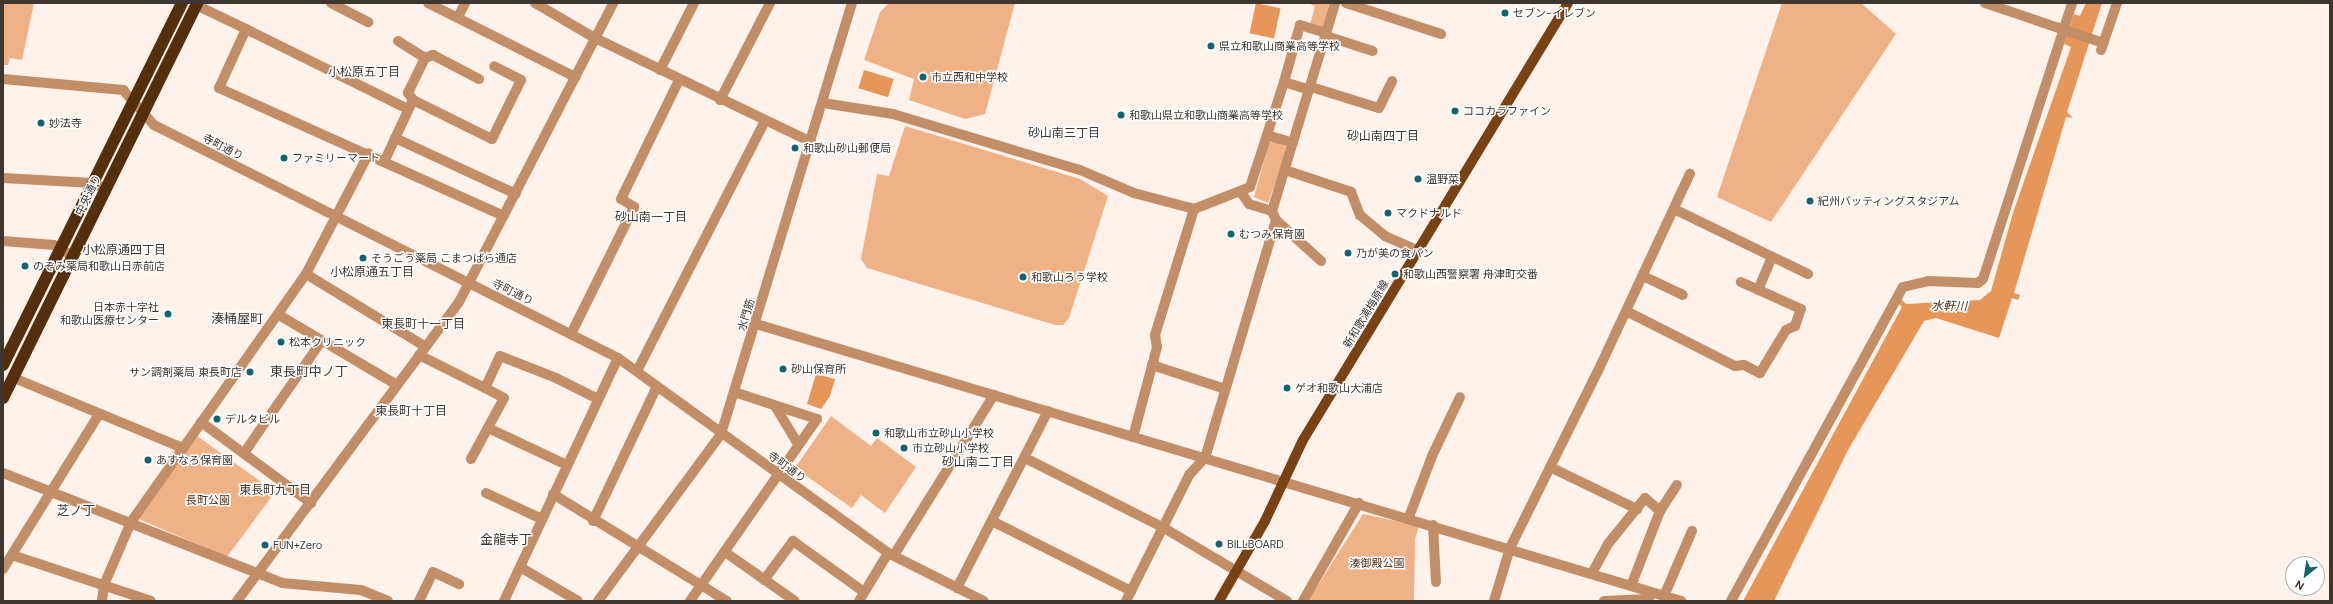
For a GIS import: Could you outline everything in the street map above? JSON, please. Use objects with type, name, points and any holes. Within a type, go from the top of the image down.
[{"type":"highway","name":"中央通り","points":[[3,365],[182,3]]},
{"type":"highway","name":"中央通り","points":[[3,398],[197,4]]},
{"type":"main road","name":"新和歌浦梅原線","points":[[1218,601],[1236,571],[1284,480],[1303,440],[1568,3]]},
{"type":"street","points":[[331,3],[368,22]]},
{"type":"street","points":[[428,3],[575,77]]},
{"type":"street","points":[[458,17],[465,3]]},
{"type":"street","points":[[535,3],[548,6],[595,38],[720,100],[811,142]]},
{"type":"street","points":[[237,601],[311,503],[395,384],[426,347],[470,284],[613,3]]},
{"type":"street","points":[[660,70],[694,3]]},
{"type":"street","points":[[720,100],[770,3]]},
{"type":"street","name":"水門筋","points":[[598,601],[721,434],[756,324],[852,3]]},
{"type":"street","points":[[1126,601],[1189,476],[1205,458],[1274,215],[1285,170],[1336,3]]},
{"type":"street","points":[[1346,3],[1441,34]]},
{"type":"street","points":[[1985,3],[2006,6],[2102,46],[2117,3]]},
{"type":"street","points":[[1731,601],[1903,286],[1928,281],[1978,283],[1983,280],[2065,30],[2072,3]]},
{"type":"street","points":[[197,4],[246,30],[492,139],[521,80],[494,66]]},
{"type":"street","points":[[823,102],[893,114],[1080,170],[1134,193],[1194,209],[1240,191],[1252,183],[1284,82],[1300,25],[1373,51]]},
{"type":"street","points":[[246,30],[219,88],[385,160],[504,216]]},
{"type":"street","points":[[398,41],[425,58]]},
{"type":"street","points":[[385,160],[411,104],[408,93],[425,58],[433,55],[479,78]]},
{"type":"street","name":"寺町通り","points":[[3,79],[114,87],[129,95],[133,103],[154,125],[618,358],[779,476],[891,554],[984,601]]},
{"type":"street","points":[[571,334],[634,207],[620,199],[679,80]]},
{"type":"street","points":[[1284,82],[1379,108],[1392,81]]},
{"type":"street","points":[[637,372],[765,121]]},
{"type":"street","points":[[1267,135],[1293,143]]},
{"type":"street","points":[[395,138],[516,194]]},
{"type":"street","points":[[102,601],[104,585],[131,522],[200,422],[280,315],[306,274],[337,218],[369,153]]},
{"type":"street","points":[[1285,170],[1351,192],[1360,215],[1385,236],[1418,251]]},
{"type":"street","points":[[1494,601],[1510,548],[1626,312],[1690,174]]},
{"type":"street","points":[[3,178],[93,183],[106,189]]},
{"type":"street","points":[[1240,191],[1249,204],[1274,215],[1321,261]]},
{"type":"street","points":[[1133,437],[1157,347],[1155,335],[1194,209]]},
{"type":"street","points":[[1674,210],[1808,274]]},
{"type":"street","points":[[3,241],[48,244],[73,256]]},
{"type":"street","points":[[1758,290],[1772,257]]},
{"type":"street","points":[[306,274],[426,347]]},
{"type":"street","points":[[1643,276],[1683,295]]},
{"type":"street","points":[[1626,312],[1735,366],[1744,365],[1760,373],[1786,330],[1795,326],[1801,309],[1741,282]]},
{"type":"street","points":[[280,315],[321,342],[395,384]]},
{"type":"street","points":[[756,324],[1133,437],[1410,517],[1681,601]]},
{"type":"street","points":[[244,453],[321,342]]},
{"type":"street","points":[[419,355],[504,398],[471,459]]},
{"type":"street","points":[[485,388],[500,356],[556,378],[598,399]]},
{"type":"street","points":[[504,601],[618,358]]},
{"type":"street","points":[[1152,365],[1225,390]]},
{"type":"street","points":[[14,378],[183,448]]},
{"type":"street","points":[[593,521],[657,386]]},
{"type":"street","points":[[690,601],[779,476],[798,444],[817,419],[734,392]]},
{"type":"street","points":[[859,601],[994,395]]},
{"type":"street","points":[[1410,517],[1432,456],[1460,397]]},
{"type":"street","points":[[775,406],[798,444]]},
{"type":"street","points":[[957,588],[1048,411]]},
{"type":"street","points":[[3,569],[99,414]]},
{"type":"street","points":[[200,422],[311,503]]},
{"type":"street","points":[[488,428],[567,465]]},
{"type":"street","points":[[1025,458],[1164,528],[1288,601]]},
{"type":"street","points":[[1550,468],[1637,509]]},
{"type":"street","points":[[3,473],[131,522],[282,583],[361,590],[388,601]]},
{"type":"street","points":[[1631,586],[1660,511],[1677,485]]},
{"type":"street","points":[[486,493],[542,518]]},
{"type":"street","points":[[553,494],[593,521],[703,584],[727,601]]},
{"type":"street","points":[[1592,573],[1608,544],[1645,498],[1660,511]]},
{"type":"street","points":[[1303,601],[1359,503]]},
{"type":"street","points":[[992,521],[1131,591]]},
{"type":"street","points":[[1433,524],[1436,582]]},
{"type":"street","points":[[1666,597],[1692,531]]},
{"type":"street","points":[[764,580],[793,541],[864,592]]},
{"type":"street","points":[[725,552],[795,601]]},
{"type":"street","points":[[12,555],[151,601]]},
{"type":"street","points":[[520,567],[578,601]]},
{"type":"street","points":[[419,601],[433,572],[459,584]]},
{"type":"street","points":[[1604,601],[1648,600],[1666,597]]},
{"type":"green space","points":[[3,3],[34,3],[22,60],[10,58],[8,65],[3,65]]},
{"type":"green space","points":[[889,3],[1015,3],[985,114],[965,119],[909,100],[914,79],[864,60],[880,12]]},
{"type":"green space","points":[[1307,3],[1333,3],[1325,28],[1310,25],[1315,6]]},
{"type":"green space","points":[[1782,3],[1861,3],[1896,34],[1771,222],[1717,197]]},
{"type":"green space","points":[[905,126],[1080,179],[1108,196],[1069,318],[1063,325],[1055,325],[867,268],[861,259],[877,174],[889,176]]},
{"type":"green space","points":[[1274,141],[1288,148],[1268,203],[1254,197],[1269,143]]},
{"type":"green space","points":[[831,416],[871,446],[877,438],[916,467],[885,513],[861,495],[852,508],[795,468]]},
{"type":"green space","name":"長町公園","points":[[197,436],[275,492],[227,557],[139,519]]},
{"type":"green space","name":"湊御殿公園","points":[[1363,514],[1419,526],[1415,539],[1414,601],[1308,601]]},
{"type":"water","points":[[1256,3],[1280,8],[1274,39],[1250,33]]},
{"type":"water","name":"水軒川","points":[[2086,3],[2102,3],[2067,112],[2073,118],[2066,117],[2014,293],[2020,295],[2018,300],[2012,298],[1999,338],[1936,318],[1924,321],[1848,450],[1774,601],[1743,601],[1902,307],[1898,303],[1901,299],[1906,304],[1980,300],[1991,291],[2013,213],[2071,47],[2064,44],[2074,14],[2080,16]]},
{"type":"water","points":[[864,70],[894,79],[888,97],[858,88]]},
{"type":"water","points":[[816,374],[835,379],[830,396],[821,409],[807,404]]},
{"type":"place","name":"セブン-イレブン","points":[[1505,13]]},
{"type":"place","name":"県立和歌山商業高等学校","points":[[1211,46]]},
{"type":"place","name":"市立西和中学校","points":[[923,77]]},
{"type":"place","name":"ココカラファイン","points":[[1455,111]]},
{"type":"place","name":"和歌山県立和歌山商業高等学校","points":[[1121,115]]},
{"type":"place","name":"妙法寺","points":[[41,123]]},
{"type":"place","name":"和歌山砂山郵便局","points":[[795,148]]},
{"type":"place","name":"ファミリーマート","points":[[284,158]]},
{"type":"place","name":"温野菜","points":[[1418,179]]},
{"type":"place","name":"紀州バッティングスタジアム","points":[[1810,201]]},
{"type":"place","name":"マクドナルド","points":[[1388,213]]},
{"type":"place","name":"むつみ保育園","points":[[1231,234]]},
{"type":"place","name":"乃が美の食パン","points":[[1348,253]]},
{"type":"place","name":"そうごう薬局 こまつばら通店","points":[[363,258]]},
{"type":"place","name":"のぞみ薬局和歌山日赤前店","points":[[25,266]]},
{"type":"place","name":"和歌山西警察署 舟津町交番","points":[[1395,274]]},
{"type":"place","name":"和歌山ろう学校","points":[[1023,277]]},
{"type":"place","name":"日本赤十字社 和歌山医療センター","points":[[168,314]]},
{"type":"place","name":"松本クリニック","points":[[281,342]]},
{"type":"place","name":"砂山保育所","points":[[783,369]]},
{"type":"place","name":"サン調剤薬局 東長町店","points":[[250,372]]},
{"type":"place","name":"ゲオ和歌山大浦店","points":[[1287,388]]},
{"type":"place","name":"デルタビル","points":[[217,419]]},
{"type":"place","name":"和歌山市立砂山小学校","points":[[876,433]]},
{"type":"place","name":"市立砂山小学校","points":[[904,448]]},
{"type":"place","name":"あすなろ保育園","points":[[148,460]]},
{"type":"place","name":"BILLBOARD","points":[[1219,544]]},
{"type":"place","name":"FUN+Zero","points":[[265,545]]},
{"type":"district","name":"小松原五丁目","points":[[364,73]]},
{"type":"district","name":"砂山南三丁目","points":[[1064,134]]},
{"type":"district","name":"砂山南四丁目","points":[[1383,137]]},
{"type":"district","name":"砂山南一丁目","points":[[651,218]]},
{"type":"district","name":"小松原通四丁目","points":[[124,251]]},
{"type":"district","name":"小松原通五丁目","points":[[372,273]]},
{"type":"district","name":"湊桶屋町","points":[[237,319]]},
{"type":"district","name":"東長町十一丁目","points":[[423,325]]},
{"type":"district","name":"東長町中ノ丁","points":[[309,372]]},
{"type":"district","name":"東長町十丁目","points":[[411,412]]},
{"type":"district","name":"砂山南二丁目","points":[[978,463]]},
{"type":"district","name":"東長町九丁目","points":[[275,491]]},
{"type":"district","name":"芝ノ丁","points":[[76,511]]},
{"type":"district","name":"金龍寺丁","points":[[506,540]]}]
